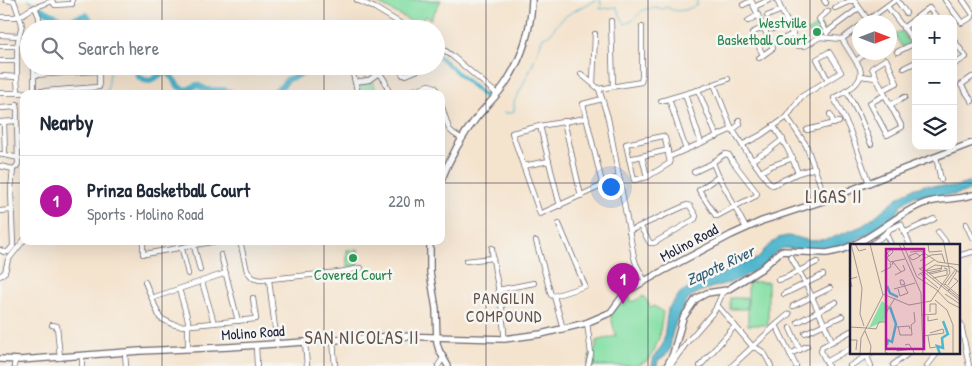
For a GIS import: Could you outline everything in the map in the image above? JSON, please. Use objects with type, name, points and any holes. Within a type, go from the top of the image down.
[{"type":"main road","points":[[445,172],[462,139],[477,117],[507,81],[523,50],[531,18],[532,0]]},
{"type":"main road","name":"Molino Road","points":[[957,147],[972,143]]},
{"type":"main road","name":"Molino Road","points":[[0,359],[14,363],[82,356],[395,336],[504,339],[563,329],[609,313],[626,293],[645,281],[746,228],[826,200],[936,157],[946,150]]},
{"type":"main road","points":[[857,244],[872,241],[901,216],[925,203],[936,200],[959,199],[972,195]]},
{"type":"main road","points":[[430,245],[430,272],[436,309],[436,337],[438,350],[448,366]]},
{"type":"main road","points":[[668,366],[683,318],[696,299],[707,293],[727,290],[761,269],[781,251],[827,253],[850,246]]},
{"type":"street","points":[[6,0],[13,1],[21,20]]},
{"type":"street","points":[[0,17],[20,16],[52,0],[55,5],[72,4],[72,0]]},
{"type":"street","points":[[357,0],[395,20]]},
{"type":"street","points":[[742,5],[769,0]]},
{"type":"street","points":[[777,0],[798,46],[805,46],[820,37],[830,38],[842,40],[852,54]]},
{"type":"street","points":[[874,15],[896,0],[906,13]]},
{"type":"street","points":[[945,0],[962,23],[972,15],[963,0]]},
{"type":"street","points":[[835,8],[855,1],[863,15]]},
{"type":"street","points":[[752,3],[758,15],[764,28],[773,48],[761,56],[752,33],[764,28]]},
{"type":"street","points":[[886,6],[912,40]]},
{"type":"street","points":[[35,7],[38,20]]},
{"type":"street","points":[[827,32],[859,8]]},
{"type":"street","points":[[921,15],[929,8],[935,15]]},
{"type":"street","points":[[767,16],[782,10]]},
{"type":"street","points":[[828,12],[820,19],[830,38]]},
{"type":"street","points":[[748,21],[758,15]]},
{"type":"street","points":[[611,21],[612,86]]},
{"type":"street","points":[[774,29],[787,21]]},
{"type":"street","points":[[903,28],[912,22]]},
{"type":"street","points":[[599,89],[639,83],[642,80],[642,27]]},
{"type":"street","points":[[0,93],[18,93],[17,46],[20,32]]},
{"type":"street","points":[[842,40],[852,32]]},
{"type":"street","points":[[593,83],[595,34]]},
{"type":"street","points":[[779,41],[793,34]]},
{"type":"street","points":[[0,35],[19,36]]},
{"type":"street","points":[[898,52],[912,45]]},
{"type":"street","points":[[957,45],[966,57],[957,63]]},
{"type":"street","points":[[0,46],[17,46]]},
{"type":"street","points":[[445,50],[497,94]]},
{"type":"street","points":[[742,145],[761,135],[787,117],[801,97],[841,72],[829,52],[817,59],[828,80]]},
{"type":"street","points":[[884,93],[870,103],[885,136],[902,127],[890,105],[884,93],[876,78],[872,68],[886,59],[896,82],[884,93]]},
{"type":"street","points":[[856,60],[861,72],[860,80],[834,98],[840,121],[869,183]]},
{"type":"street","points":[[0,61],[17,61]]},
{"type":"street","points":[[904,68],[912,64]]},
{"type":"street","points":[[581,74],[599,89],[608,118],[636,264],[645,281]]},
{"type":"street","points":[[34,75],[34,90]]},
{"type":"street","points":[[60,90],[99,87],[99,75]]},
{"type":"street","points":[[353,75],[357,90]]},
{"type":"street","points":[[355,82],[369,80],[376,75]]},
{"type":"street","points":[[380,75],[385,81],[387,90]]},
{"type":"street","points":[[0,76],[17,77]]},
{"type":"street","points":[[861,76],[876,78]]},
{"type":"street","points":[[972,77],[961,85],[972,101]]},
{"type":"street","points":[[661,101],[728,79]]},
{"type":"street","points":[[714,84],[732,129],[752,160],[772,185],[798,173],[815,168]]},
{"type":"street","points":[[414,90],[428,85],[435,87],[436,90]]},
{"type":"street","points":[[698,90],[716,136]]},
{"type":"street","points":[[846,90],[871,144]]},
{"type":"street","points":[[685,94],[701,143]]},
{"type":"street","points":[[890,105],[905,97]]},
{"type":"street","points":[[602,99],[583,104],[602,183]]},
{"type":"street","points":[[669,99],[686,150]]},
{"type":"street","points":[[0,108],[17,105],[18,158],[18,166],[13,169],[0,166]]},
{"type":"street","points":[[830,114],[840,121]]},
{"type":"street","points":[[445,116],[449,129],[462,139]]},
{"type":"street","points":[[787,117],[806,145],[826,200]]},
{"type":"street","points":[[586,118],[512,133],[540,214],[581,196],[599,187],[602,183],[619,177]]},
{"type":"street","points":[[669,157],[732,129],[740,124],[739,120]]},
{"type":"street","points":[[17,121],[2,122],[3,155],[18,158]]},
{"type":"street","points":[[564,121],[581,196]]},
{"type":"street","points":[[807,130],[840,121]]},
{"type":"street","points":[[773,125],[793,158],[798,173]]},
{"type":"street","points":[[540,126],[560,206]]},
{"type":"street","points":[[664,136],[669,164],[647,177],[634,180],[629,159],[626,144],[664,136]]},
{"type":"street","points":[[752,160],[769,150],[782,139]]},
{"type":"street","points":[[629,159],[668,150]]},
{"type":"street","points":[[694,172],[713,164],[714,161],[725,154],[729,155],[757,193],[756,196],[716,216],[699,191],[718,177]]},
{"type":"street","points":[[642,156],[647,177]]},
{"type":"street","points":[[936,157],[942,180]]},
{"type":"street","points":[[761,172],[793,158]]},
{"type":"street","points":[[523,166],[549,161]]},
{"type":"street","points":[[713,164],[718,177],[746,228]]},
{"type":"street","points":[[0,250],[8,252],[13,246],[11,189],[13,169]]},
{"type":"street","points":[[629,231],[640,226],[687,205],[690,206],[696,216],[695,219],[654,243],[650,242],[640,226]]},
{"type":"street","points":[[0,210],[11,210]]},
{"type":"street","points":[[904,233],[934,219]]},
{"type":"street","points":[[554,296],[585,286],[559,224]]},
{"type":"street","points":[[872,241],[901,224],[910,244]]},
{"type":"street","points":[[966,224],[972,236]]},
{"type":"street","points":[[938,232],[946,244]]},
{"type":"street","points":[[886,234],[891,244]]},
{"type":"street","points":[[536,241],[563,329]]},
{"type":"street","points":[[0,276],[5,272],[8,260],[20,245]]},
{"type":"street","points":[[143,245],[142,252],[144,254],[199,245]]},
{"type":"street","points":[[241,245],[247,271],[253,278],[260,280],[361,268]]},
{"type":"street","points":[[194,246],[200,270]]},
{"type":"street","points":[[182,248],[188,274]]},
{"type":"street","points":[[492,248],[502,306],[504,339]]},
{"type":"street","points":[[221,255],[238,321]]},
{"type":"street","points":[[791,257],[806,284],[832,341]]},
{"type":"street","points":[[466,261],[493,258]]},
{"type":"street","points":[[778,280],[816,262]]},
{"type":"street","points":[[152,298],[226,273]]},
{"type":"street","points":[[784,294],[824,275]]},
{"type":"street","points":[[269,280],[276,344]]},
{"type":"street","points":[[146,282],[160,318],[177,325],[188,326],[256,319],[253,298]]},
{"type":"street","points":[[202,282],[214,323]]},
{"type":"street","points":[[498,290],[534,283]]},
{"type":"street","points":[[793,306],[830,288]]},
{"type":"street","points":[[179,289],[188,320],[188,349]]},
{"type":"street","points":[[668,366],[714,310],[722,294],[727,290]]},
{"type":"street","points":[[798,322],[836,302]]},
{"type":"street","points":[[717,305],[752,347],[762,351],[771,366]]},
{"type":"street","points":[[732,366],[789,314]]},
{"type":"street","points":[[804,333],[842,316]]},
{"type":"street","points":[[587,322],[591,354],[588,366]]},
{"type":"street","points":[[960,323],[969,366]]},
{"type":"street","points":[[52,325],[56,325],[60,358]]},
{"type":"street","points":[[776,325],[796,366]]},
{"type":"street","points":[[700,366],[735,326]]},
{"type":"street","points":[[790,328],[800,350]]},
{"type":"street","points":[[850,332],[821,349],[827,364],[850,349]]},
{"type":"street","points":[[334,339],[335,366]]},
{"type":"street","points":[[305,342],[307,366]]},
{"type":"street","points":[[256,345],[257,366]]},
{"type":"street","points":[[790,354],[807,346]]},
{"type":"street","points":[[125,353],[126,366]]},
{"type":"street","points":[[850,366],[866,354],[872,366]]},
{"type":"street","points":[[893,364],[907,354]]},
{"type":"street","points":[[927,366],[936,354]]},
{"type":"street","points":[[82,356],[82,366]]},
{"type":"street","points":[[438,366],[443,358]]},
{"type":"green space","points":[[372,0],[441,0],[431,19],[425,16],[423,20],[409,20]]},
{"type":"green space","name":"Westville Basketball Court","points":[[820,24],[825,32],[813,39],[808,31]]},
{"type":"green space","points":[[902,31],[909,43],[902,47],[897,38],[897,34]]},
{"type":"green space","points":[[374,82],[375,90],[359,90],[358,85]]},
{"type":"green space","name":"Covered Court","points":[[358,249],[359,266],[347,266],[347,250]]},
{"type":"green space","points":[[748,282],[768,282],[768,325],[748,325]]},
{"type":"green space","points":[[628,294],[632,302],[644,296],[651,308],[654,306],[663,312],[659,338],[654,351],[647,361],[636,366],[588,366],[591,350],[596,349],[596,341],[616,336],[610,314]]},
{"type":"green space","points":[[730,298],[747,298],[747,309],[730,309]]},
{"type":"water","points":[[972,181],[972,190],[954,195],[914,196],[901,205],[898,212],[871,233],[833,250],[818,251],[784,248],[775,253],[754,271],[694,295],[686,302],[679,316],[672,334],[669,351],[658,360],[657,366],[652,366],[654,357],[663,344],[668,309],[681,292],[759,258],[764,250],[778,238],[787,236],[810,241],[829,239],[862,226],[912,189],[925,185],[953,187]]},
{"type":"waterway","points":[[28,0],[35,3]]},
{"type":"waterway","points":[[504,113],[512,113],[514,111],[515,100],[531,68],[543,37],[549,35],[568,14],[596,0]]},
{"type":"waterway","points":[[600,0],[600,9],[616,7],[625,24],[633,20],[643,10],[655,7],[682,10],[697,5],[697,0]]},
{"type":"waterway","points":[[39,8],[63,20]]},
{"type":"waterway","points":[[71,20],[86,15],[90,20]]},
{"type":"waterway","points":[[445,62],[485,97]]},
{"type":"waterway","points":[[108,90],[110,75]]},
{"type":"waterway","points":[[138,75],[144,80],[150,81],[160,75]]},
{"type":"waterway","points":[[170,75],[179,87],[187,90]]},
{"type":"waterway","points":[[277,90],[288,79],[299,75]]},
{"type":"waterway","points":[[187,90],[197,85],[207,90]]},
{"type":"waterway","points":[[207,90],[224,90]]},
{"type":"place","name":"Westville Basketball Court","points":[[817,32]]},
{"type":"place","name":"Covered Court","points":[[353,258]]},
{"type":"place","name":"Prinza Basketball Court","points":[[623,304]]},
{"type":"district","name":"LIGAS II","points":[[834,197]]},
{"type":"district","name":"PANGILIN COMPOUND","points":[[504,307]]},
{"type":"district","name":"SAN NICOLAS II","points":[[362,338]]},
{"type":"water label","name":"Zapote River","points":[[720,265]]}]
